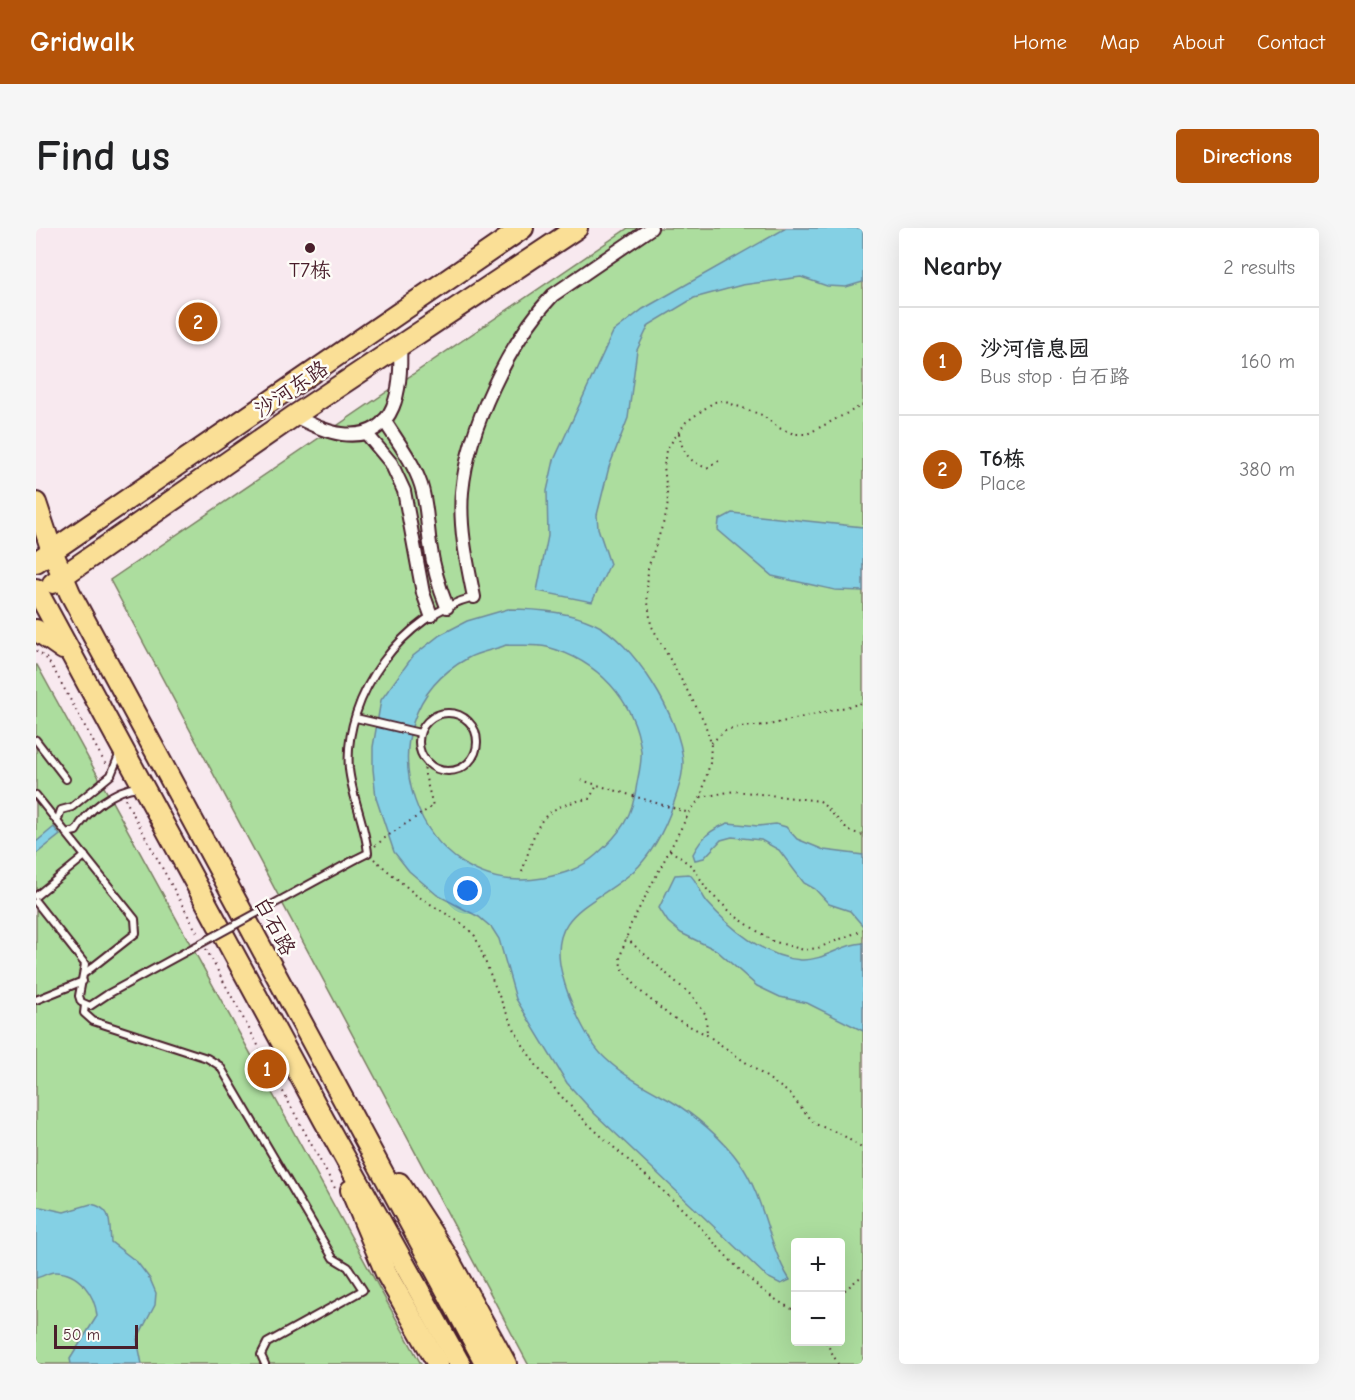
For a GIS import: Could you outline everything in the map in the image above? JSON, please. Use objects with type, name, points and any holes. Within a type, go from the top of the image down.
[{"type":"main road","name":"沙河东路","points":[[44,557],[523,228]]},
{"type":"main road","name":"沙河东路","points":[[37,593],[400,344],[577,228]]},
{"type":"main road","name":"白石路","points":[[36,503],[44,557],[61,576],[486,1364]]},
{"type":"main road","points":[[37,593],[324,1120],[460,1364]]},
{"type":"main road","points":[[36,630],[64,650],[74,663]]},
{"type":"main road","points":[[346,1107],[418,1210],[506,1364]]},
{"type":"main road","points":[[324,1120],[370,1240],[438,1364]]},
{"type":"street","points":[[474,597],[466,559],[462,493],[477,425],[489,396],[508,361],[543,306],[553,295],[651,228]]},
{"type":"street","points":[[294,416],[341,434],[366,433],[393,410],[400,386],[400,344]]},
{"type":"street","points":[[384,420],[414,468],[421,486],[427,510],[430,547],[439,587],[447,607]]},
{"type":"street","points":[[366,433],[391,463],[404,491],[423,593],[432,615]]},
{"type":"lane","points":[[85,1005],[90,1006],[108,994],[368,853],[349,768],[356,718],[370,680],[404,637],[432,615],[474,597]]},
{"type":"lane","points":[[451,713],[469,722],[477,740],[472,759],[458,770],[440,771],[424,760],[417,732],[431,718],[451,713]]},
{"type":"lane","points":[[356,718],[417,732]]},
{"type":"lane","points":[[36,740],[66,779]]},
{"type":"lane","points":[[57,822],[61,810],[72,807],[111,775],[121,748]]},
{"type":"lane","points":[[66,832],[76,831],[82,820],[120,791],[142,787]]},
{"type":"lane","points":[[37,797],[135,919],[138,926],[136,933],[85,973]]},
{"type":"lane","points":[[36,896],[85,856]]},
{"type":"lane","points":[[36,902],[82,956],[85,973],[79,996],[85,1005],[84,1013],[93,1021],[207,1058],[220,1066],[333,1258],[348,1267],[363,1290],[267,1343],[261,1355],[265,1364]]},
{"type":"lane","points":[[36,1000],[83,981]]},
{"type":"path","points":[[863,405],[807,434],[794,434],[779,428],[762,416],[723,401],[714,402],[686,422],[666,450],[664,466],[668,501],[666,515],[648,568],[651,625],[704,721],[711,743],[711,763],[701,797],[689,813],[670,850],[626,938],[620,957],[621,967],[627,976],[640,991],[670,1016],[707,1035],[789,1093],[815,1124],[824,1125],[863,1149]]},
{"type":"path","points":[[679,433],[686,456],[697,465],[708,468],[722,459]]},
{"type":"path","points":[[36,651],[46,658],[53,668],[111,775]]},
{"type":"path","points":[[711,743],[725,731],[738,727],[769,724],[863,704]]},
{"type":"path","points":[[424,760],[425,775],[433,806],[386,837],[368,853],[402,884],[464,925],[475,936],[516,1032],[531,1058],[573,1108],[697,1224],[723,1255],[751,1281],[791,1309]]},
{"type":"path","points":[[581,780],[689,813]]},
{"type":"path","points":[[522,872],[535,832],[546,813],[568,802],[589,799],[598,784]]},
{"type":"path","points":[[120,791],[199,936]]},
{"type":"path","points":[[701,797],[735,791],[820,801],[849,831],[863,835]]},
{"type":"path","points":[[670,850],[693,867],[708,891],[735,916],[772,941],[811,949],[833,944],[863,930]]},
{"type":"path","points":[[626,938],[646,953],[702,1008],[706,1015],[707,1035]]},
{"type":"path","points":[[205,946],[338,1194]]},
{"type":"path","points":[[842,1292],[863,1275]]},
{"type":"path","points":[[828,1346],[837,1364]]},
{"type":"green space","points":[[628,228],[863,228],[863,1364],[528,1364],[110,580]]},
{"type":"green space","points":[[37,665],[421,1364],[36,1364]]},
{"type":"water","points":[[786,228],[863,228],[863,282],[846,287],[827,286],[801,277],[742,285],[694,298],[649,325],[637,350],[628,418],[609,467],[597,515],[598,528],[610,564],[592,602],[537,591],[548,536],[547,491],[554,460],[613,332],[643,309]]},
{"type":"water","points":[[732,513],[863,527],[863,591],[835,590],[772,576],[718,530],[719,520]]},
{"type":"water","points":[[508,609],[519,609],[562,613],[593,623],[608,632],[639,663],[664,704],[674,725],[683,762],[680,782],[670,813],[657,841],[639,866],[580,910],[569,921],[562,935],[559,952],[562,974],[579,1020],[592,1042],[606,1059],[629,1077],[671,1101],[699,1121],[726,1146],[740,1163],[755,1191],[776,1251],[790,1280],[781,1284],[767,1277],[595,1114],[567,1083],[516,999],[499,939],[492,928],[479,917],[437,895],[409,871],[394,852],[376,798],[373,769],[373,747],[381,700],[413,656],[440,635],[467,621]],"holes":[[[506,645],[547,647],[565,653],[597,672],[611,685],[631,715],[641,751],[635,795],[629,814],[619,831],[605,847],[584,864],[565,873],[543,878],[499,878],[462,862],[433,835],[415,800],[408,761],[413,722],[433,686],[468,658]]]},
{"type":"water","points":[[728,823],[758,826],[776,824],[786,827],[797,839],[824,850],[863,855],[863,926],[850,911],[829,904],[815,889],[804,883],[779,850],[761,840],[732,837],[721,840],[704,858],[695,860],[693,854],[703,839],[711,831]]},
{"type":"water","points":[[54,827],[60,835],[36,854],[36,842]]},
{"type":"water","points":[[689,874],[695,880],[707,902],[726,921],[749,940],[774,954],[809,960],[847,946],[863,943],[863,1031],[807,1003],[780,997],[757,986],[716,950],[681,933],[668,922],[659,908],[675,875]]},
{"type":"water","points":[[91,1204],[103,1209],[106,1213],[110,1223],[111,1242],[137,1262],[150,1279],[156,1293],[155,1305],[137,1339],[142,1364],[71,1364],[70,1359],[97,1316],[93,1300],[84,1286],[71,1276],[54,1272],[36,1278],[36,1206],[64,1212]]},
{"type":"place","name":"T7栋","points":[[310,248]]},
{"type":"place","name":"T6栋","points":[[198,322]]},
{"type":"place","name":"沙河信息园","points":[[267,1069]]}]
